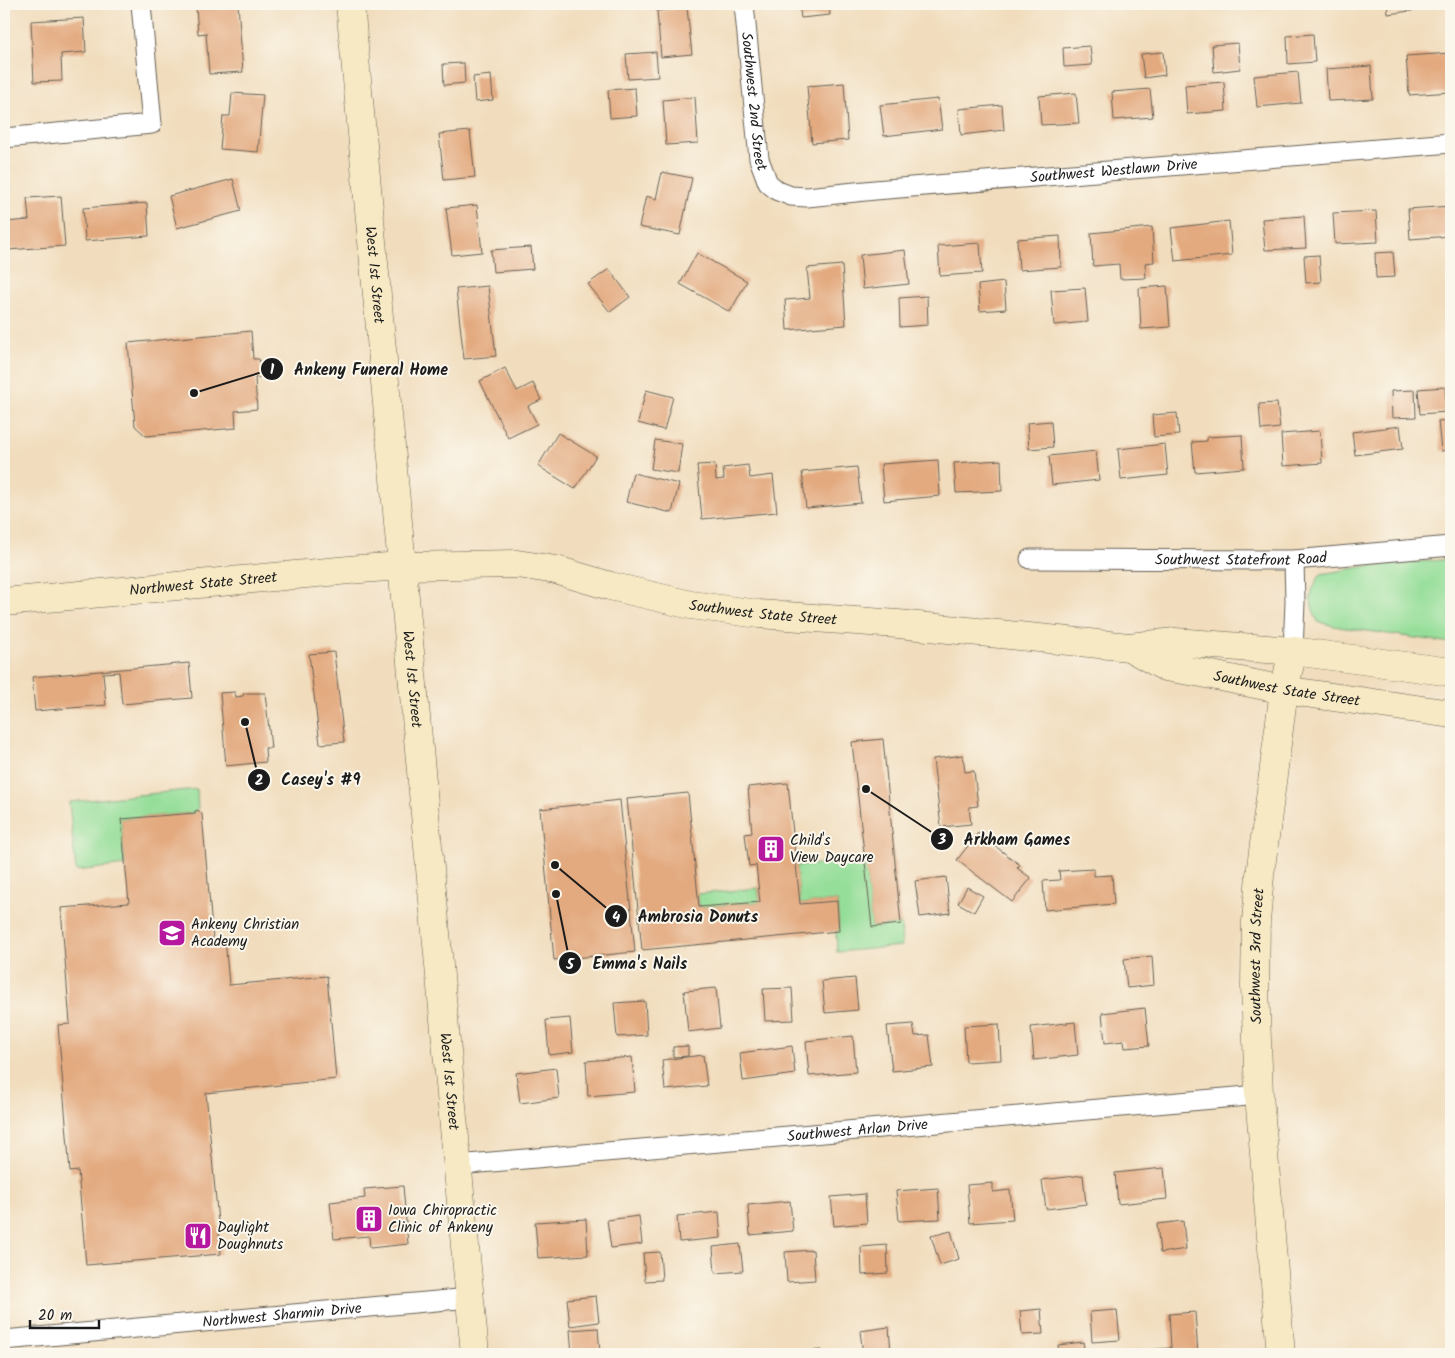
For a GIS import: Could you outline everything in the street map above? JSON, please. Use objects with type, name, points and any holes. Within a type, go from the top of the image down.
[{"type":"main road","name":"West 1st Street","points":[[350,4],[475,1354]]},
{"type":"main road","name":"Southwest State Street","points":[[402,566],[517,564],[556,570],[610,586],[691,605],[759,614],[916,626],[1129,647],[1175,642],[1293,651],[1451,672]]},
{"type":"main road","name":"Northwest State Street","points":[[4,602],[402,566]]},
{"type":"main road","name":"Southwest State Street","points":[[1129,647],[1164,667],[1284,690],[1451,714]]},
{"type":"main road","name":"Southwest 3rd Street","points":[[1281,1354],[1259,1095],[1255,1018],[1256,922],[1284,690],[1293,651]]},
{"type":"street","points":[[4,138],[152,124],[141,4]]},
{"type":"street","name":"Southwest 2nd Street","points":[[744,4],[759,159],[768,183],[778,191]]},
{"type":"street","name":"Southwest Westlawn Drive","points":[[778,191],[792,196],[807,197],[1451,143]]},
{"type":"street","name":"Southwest Statefront Road","points":[[1030,559],[1294,560],[1451,546]]},
{"type":"street","name":"Southwest 3rd Street","points":[[1293,651],[1294,560]]},
{"type":"street","name":"Southwest Arlan Drive","points":[[457,1165],[1259,1095]]},
{"type":"street","name":"Northwest Sharmin Drive","points":[[4,1340],[470,1298]]},
{"type":"green space","points":[[1451,559],[1451,643],[1339,627],[1318,622],[1312,608],[1312,592],[1321,574],[1361,567]]},
{"type":"green space","points":[[197,789],[198,810],[195,813],[121,819],[125,865],[76,871],[69,802]]},
{"type":"green space","points":[[865,860],[872,927],[901,924],[902,946],[837,952],[836,931],[839,930],[837,901],[800,904],[796,866]]},
{"type":"green space","points":[[758,888],[760,902],[699,907],[698,894]]},
{"type":"building","points":[[238,4],[243,72],[209,74],[206,33],[198,34],[196,8]]},
{"type":"building","points":[[799,4],[829,4],[830,15],[801,18]]},
{"type":"building","points":[[1387,4],[1416,4],[1417,10],[1388,14]]},
{"type":"building","points":[[687,8],[692,54],[661,57],[657,11]]},
{"type":"building","points":[[84,18],[86,52],[61,54],[62,81],[34,82],[31,21]]},
{"type":"building","points":[[1313,34],[1315,62],[1288,64],[1287,36]]},
{"type":"building","points":[[1238,43],[1240,69],[1214,72],[1212,45]]},
{"type":"building","points":[[1090,46],[1092,65],[1064,67],[1063,48]]},
{"type":"building","points":[[656,52],[658,77],[628,79],[626,54]]},
{"type":"building","points":[[1163,52],[1165,75],[1144,78],[1141,54]]},
{"type":"building","points":[[1451,53],[1451,92],[1409,95],[1406,56]]},
{"type":"building","points":[[464,63],[465,83],[444,85],[443,64]]},
{"type":"building","points":[[1371,66],[1373,99],[1328,101],[1326,69]]},
{"type":"building","points":[[1298,72],[1301,103],[1257,107],[1254,76]]},
{"type":"building","points":[[491,75],[493,100],[475,102],[473,77]]},
{"type":"building","points":[[1224,82],[1226,111],[1187,114],[1185,85]]},
{"type":"building","points":[[844,83],[848,140],[812,143],[807,86]]},
{"type":"building","points":[[635,88],[637,116],[610,118],[608,90]]},
{"type":"building","points":[[1150,89],[1153,117],[1114,120],[1112,92]]},
{"type":"building","points":[[232,93],[263,95],[258,152],[220,149],[223,116],[230,116]]},
{"type":"building","points":[[1076,93],[1079,123],[1041,125],[1039,96]]},
{"type":"building","points":[[695,97],[698,143],[666,145],[663,100]]},
{"type":"building","points":[[938,99],[942,129],[884,136],[880,105]]},
{"type":"building","points":[[1002,105],[1004,130],[961,135],[959,109]]},
{"type":"building","points":[[470,131],[475,177],[444,180],[439,134]]},
{"type":"building","points":[[662,172],[692,178],[680,235],[639,227],[646,196],[656,199]]},
{"type":"building","points":[[233,179],[241,211],[177,228],[169,196]]},
{"type":"building","points":[[61,196],[65,246],[7,250],[5,222],[29,220],[27,198]]},
{"type":"building","points":[[147,203],[149,236],[85,241],[83,208]]},
{"type":"building","points":[[477,205],[482,252],[452,255],[446,208]]},
{"type":"building","points":[[1451,206],[1451,236],[1410,239],[1408,209]]},
{"type":"building","points":[[1376,211],[1378,242],[1335,244],[1333,213]]},
{"type":"building","points":[[1304,216],[1306,248],[1265,250],[1262,219]]},
{"type":"building","points":[[1229,221],[1232,255],[1175,261],[1171,228]]},
{"type":"building","points":[[1152,227],[1154,262],[1145,263],[1146,278],[1120,279],[1119,264],[1093,266],[1091,233]]},
{"type":"building","points":[[1060,236],[1061,267],[1019,270],[1017,239]]},
{"type":"building","points":[[980,243],[982,273],[940,276],[938,246]]},
{"type":"building","points":[[531,247],[533,269],[493,272],[491,250]]},
{"type":"building","points":[[905,250],[909,284],[863,289],[860,255]]},
{"type":"building","points":[[1393,252],[1395,277],[1376,278],[1375,253]]},
{"type":"building","points":[[697,253],[747,281],[730,312],[680,284]]},
{"type":"building","points":[[1319,255],[1321,282],[1306,283],[1304,256]]},
{"type":"building","points":[[842,265],[846,325],[787,330],[785,300],[810,298],[807,268]]},
{"type":"building","points":[[609,269],[630,297],[610,312],[588,284]]},
{"type":"building","points":[[1004,282],[1006,309],[980,311],[978,285]]},
{"type":"building","points":[[488,286],[496,356],[464,359],[456,289]]},
{"type":"building","points":[[1167,286],[1170,327],[1141,329],[1139,288]]},
{"type":"building","points":[[1085,288],[1088,322],[1054,325],[1051,290]]},
{"type":"building","points":[[927,296],[928,325],[900,327],[899,298]]},
{"type":"building","points":[[251,331],[253,359],[259,359],[262,377],[255,378],[257,409],[235,411],[236,428],[146,436],[135,426],[128,343]]},
{"type":"building","points":[[505,368],[517,391],[533,383],[541,400],[528,406],[537,424],[508,438],[480,381]]},
{"type":"building","points":[[1445,387],[1447,412],[1420,414],[1418,389]]},
{"type":"building","points":[[646,390],[673,397],[664,430],[638,423]]},
{"type":"building","points":[[1415,390],[1416,417],[1392,418],[1391,391]]},
{"type":"building","points":[[1277,403],[1280,428],[1261,430],[1259,404]]},
{"type":"building","points":[[1177,413],[1179,435],[1154,437],[1152,415]]},
{"type":"building","points":[[1451,420],[1451,450],[1441,451],[1438,421]]},
{"type":"building","points":[[1051,421],[1053,447],[1029,449],[1027,423]]},
{"type":"building","points":[[1400,426],[1403,449],[1355,455],[1352,432]]},
{"type":"building","points":[[1320,431],[1322,463],[1283,466],[1281,434]]},
{"type":"building","points":[[558,433],[596,456],[575,489],[538,466]]},
{"type":"building","points":[[1242,435],[1244,468],[1195,472],[1192,442],[1207,441],[1207,437]]},
{"type":"building","points":[[655,440],[682,444],[678,473],[651,469]]},
{"type":"building","points":[[1165,444],[1168,475],[1121,480],[1118,449]]},
{"type":"building","points":[[1096,451],[1099,480],[1052,485],[1049,456]]},
{"type":"building","points":[[938,460],[940,496],[884,501],[881,464]]},
{"type":"building","points":[[1001,460],[1002,491],[956,493],[954,463]]},
{"type":"building","points":[[715,464],[716,480],[724,479],[723,468],[748,465],[750,478],[773,475],[777,512],[702,519],[697,465]]},
{"type":"building","points":[[857,467],[861,503],[806,508],[802,472]]},
{"type":"building","points":[[633,473],[679,484],[672,513],[626,502]]},
{"type":"building","points":[[334,652],[344,742],[320,744],[309,654]]},
{"type":"building","points":[[189,663],[192,698],[122,704],[119,672],[103,673],[106,705],[35,711],[32,677]]},
{"type":"building","points":[[235,692],[236,697],[243,696],[244,693],[265,693],[271,748],[265,748],[266,762],[226,766],[220,693]]},
{"type":"building","points":[[883,739],[901,924],[872,927],[852,742]]},
{"type":"building","points":[[963,755],[965,772],[974,771],[978,806],[969,807],[971,824],[941,827],[933,759]]},
{"type":"building","points":[[788,783],[800,904],[837,901],[839,931],[642,950],[627,799],[688,793],[699,907],[760,902],[756,865],[749,866],[745,834],[752,833],[748,787]]},
{"type":"building","points":[[620,800],[635,952],[554,960],[540,809]]},
{"type":"building","points":[[198,810],[202,814],[213,940],[225,939],[229,985],[327,976],[336,1079],[206,1093],[221,1254],[86,1265],[78,1171],[70,1172],[58,1025],[70,1024],[61,908],[129,903],[121,819],[195,813]]},
{"type":"building","points":[[978,833],[1020,865],[1017,868],[1031,878],[1012,902],[957,860]]},
{"type":"building","points":[[1094,869],[1094,876],[1112,875],[1114,904],[1045,910],[1043,881],[1060,880],[1059,871]]},
{"type":"building","points":[[946,877],[950,913],[920,917],[915,881]]},
{"type":"building","points":[[967,887],[983,896],[974,912],[958,903]]},
{"type":"building","points":[[1152,956],[1154,985],[1127,988],[1124,959]]},
{"type":"building","points":[[855,978],[858,1010],[825,1013],[822,981]]},
{"type":"building","points":[[716,988],[720,1028],[688,1032],[684,991]]},
{"type":"building","points":[[792,988],[794,1020],[765,1021],[763,989]]},
{"type":"building","points":[[645,1001],[647,1035],[617,1037],[614,1003]]},
{"type":"building","points":[[1145,1008],[1149,1046],[1125,1048],[1124,1041],[1105,1043],[1102,1013]]},
{"type":"building","points":[[570,1018],[573,1052],[549,1055],[546,1020]]},
{"type":"building","points":[[1075,1022],[1078,1055],[1034,1060],[1031,1027]]},
{"type":"building","points":[[913,1024],[915,1036],[929,1035],[933,1067],[892,1071],[887,1026]]},
{"type":"building","points":[[999,1024],[1001,1060],[966,1062],[964,1026]]},
{"type":"building","points":[[853,1036],[856,1072],[809,1076],[806,1041]]},
{"type":"building","points":[[688,1046],[688,1056],[673,1057],[673,1047]]},
{"type":"building","points":[[792,1046],[795,1074],[743,1081],[740,1053]]},
{"type":"building","points":[[703,1055],[707,1086],[665,1090],[662,1060]]},
{"type":"building","points":[[632,1057],[635,1092],[588,1096],[586,1061]]},
{"type":"building","points":[[556,1068],[559,1098],[520,1103],[516,1073]]},
{"type":"building","points":[[1164,1168],[1167,1199],[1118,1204],[1115,1173]]},
{"type":"building","points":[[1083,1175],[1086,1204],[1046,1209],[1042,1180]]},
{"type":"building","points":[[993,1183],[993,1192],[1010,1190],[1013,1220],[970,1223],[967,1185]]},
{"type":"building","name":"Iowa Chiropractic Clinic of Ankeny","points":[[403,1186],[408,1244],[370,1248],[369,1236],[334,1239],[330,1202],[365,1198],[364,1189]]},
{"type":"building","points":[[938,1188],[940,1219],[899,1221],[896,1191]]},
{"type":"building","points":[[865,1194],[867,1223],[834,1226],[831,1197]]},
{"type":"building","points":[[790,1201],[793,1231],[750,1235],[748,1205]]},
{"type":"building","points":[[719,1212],[721,1238],[679,1242],[677,1216]]},
{"type":"building","points":[[639,1216],[642,1244],[611,1248],[607,1220]]},
{"type":"building","points":[[586,1219],[588,1255],[538,1258],[535,1222]]},
{"type":"building","points":[[1183,1221],[1186,1249],[1160,1253],[1157,1224]]},
{"type":"building","points":[[951,1231],[959,1259],[940,1265],[931,1236]]},
{"type":"building","points":[[740,1244],[743,1271],[715,1273],[713,1247]]},
{"type":"building","points":[[887,1245],[888,1273],[862,1275],[861,1247]]},
{"type":"building","points":[[813,1250],[815,1280],[787,1282],[785,1252]]},
{"type":"building","points":[[660,1252],[662,1280],[645,1281],[643,1253]]},
{"type":"building","points":[[596,1296],[599,1322],[570,1326],[567,1299]]},
{"type":"building","points":[[1041,1309],[1043,1334],[1022,1335],[1020,1311]]},
{"type":"building","points":[[1117,1310],[1120,1340],[1092,1342],[1090,1312]]},
{"type":"building","points":[[1195,1312],[1198,1354],[1131,1354],[1131,1351],[1171,1348],[1169,1314]]},
{"type":"building","points":[[889,1327],[891,1353],[863,1354],[860,1331]]},
{"type":"building","points":[[598,1328],[600,1354],[572,1354],[570,1330]]},
{"type":"building","points":[[1083,1342],[1085,1354],[1059,1354],[1058,1345]]},
{"type":"building","points":[[822,1350],[822,1354],[803,1354],[803,1351]]},
{"type":"place","name":"Ankeny Funeral Home","points":[[194,393]]},
{"type":"place","name":"Casey's #9","points":[[245,722]]},
{"type":"place","name":"Arkham Games","points":[[866,789]]},
{"type":"place","name":"Child's View Daycare","points":[[771,849]]},
{"type":"place","name":"Ambrosia Donuts","points":[[555,865]]},
{"type":"place","name":"Emma's Nails","points":[[556,894]]},
{"type":"place","name":"Ankeny Christian Academy","points":[[172,933]]},
{"type":"place","name":"Iowa Chiropractic Clinic of Ankeny","points":[[369,1219]]},
{"type":"place","name":"Daylight Doughnuts","points":[[198,1236]]}]
